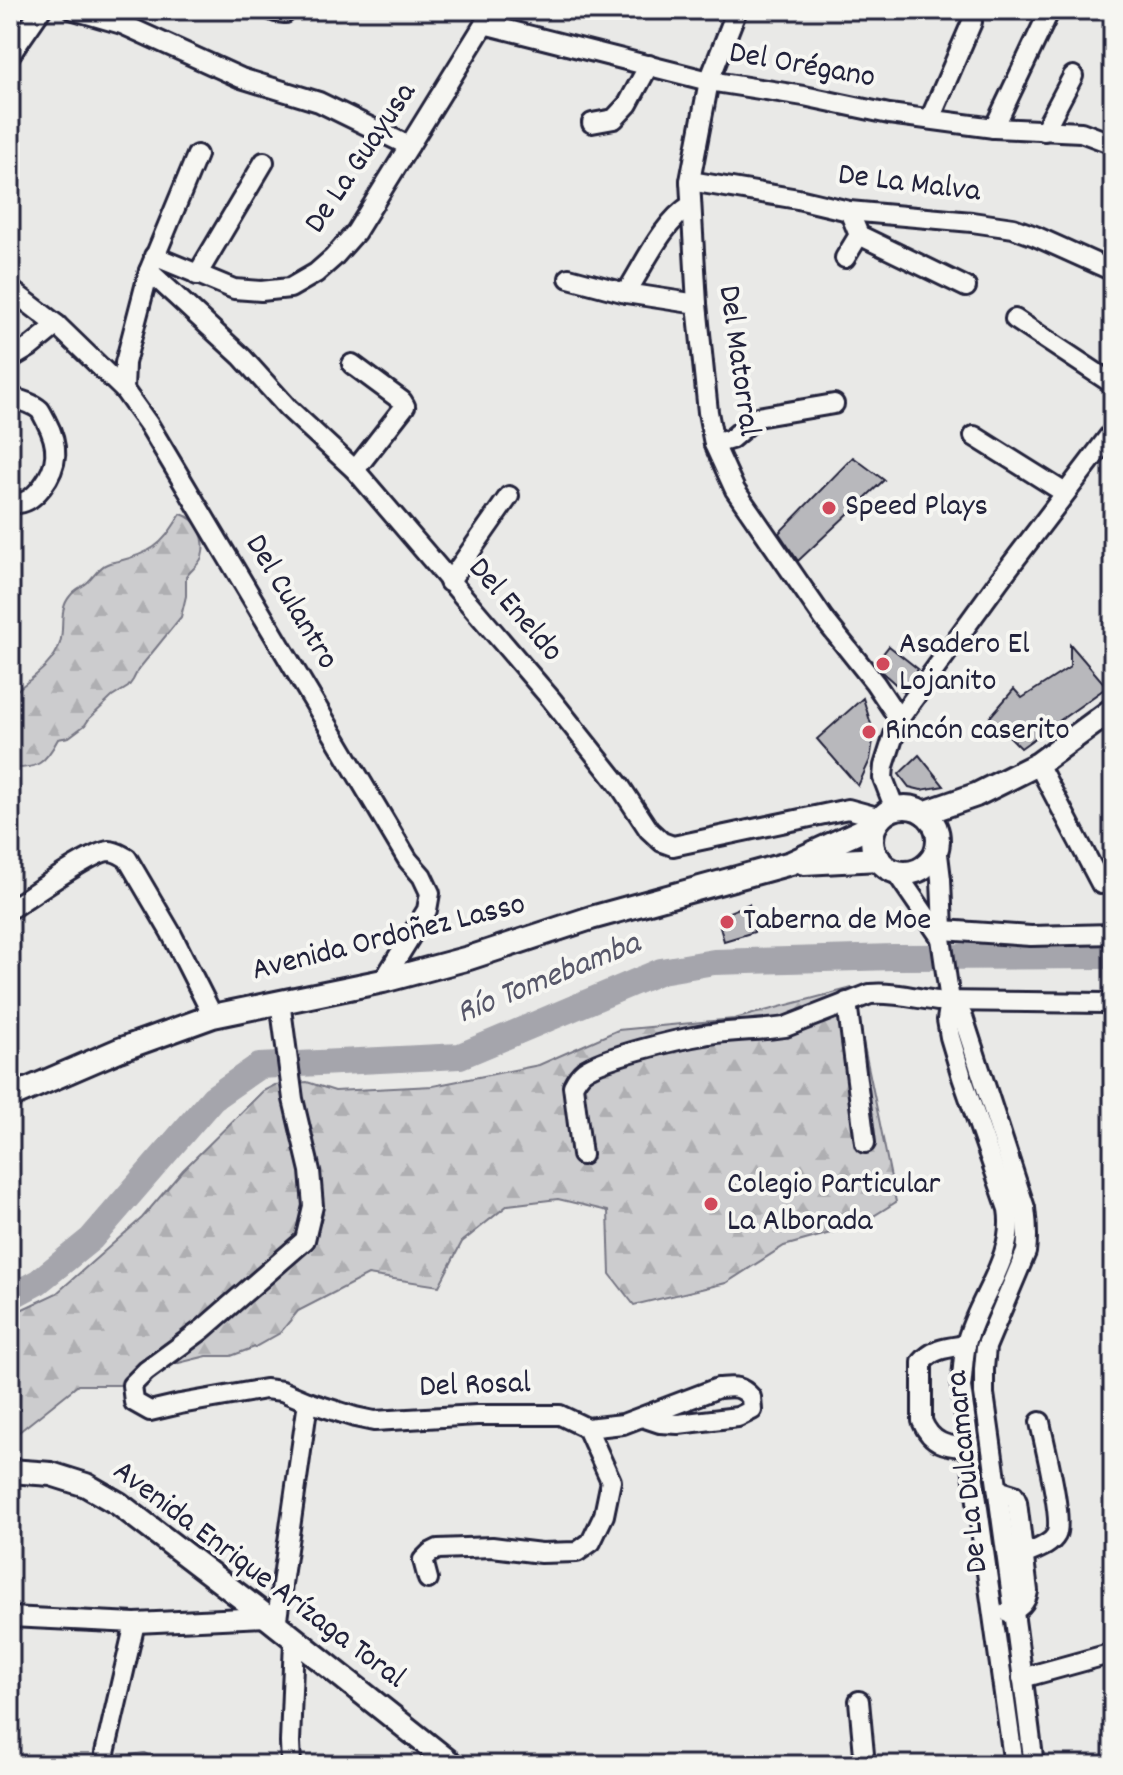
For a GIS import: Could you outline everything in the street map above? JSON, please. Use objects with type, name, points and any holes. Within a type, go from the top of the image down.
[{"type":"main road","points":[[924,813],[976,795],[1038,764],[1113,709]]},
{"type":"main road","points":[[938,843],[931,820],[915,808],[904,807],[884,817],[872,842],[887,865],[913,871],[922,868],[976,795]]},
{"type":"main road","name":"Avenida Ordoñez Lasso","points":[[10,1097],[119,1050],[213,1016],[383,981],[469,958],[591,918],[791,863],[884,817]]},
{"type":"main road","name":"Avenida Ordoñez Lasso","points":[[791,863],[887,865]]},
{"type":"main road","name":"Avenida Enrique Arízaga Toral","points":[[10,1471],[51,1474],[86,1485],[119,1504],[453,1765]]},
{"type":"street","points":[[10,55],[41,10]]},
{"type":"street","points":[[74,10],[122,24],[241,78],[319,102],[409,146]]},
{"type":"street","points":[[271,10],[285,13],[287,10]]},
{"type":"street","points":[[994,128],[1050,10]]},
{"type":"street","name":"Del Matorral","points":[[733,11],[709,81],[690,181],[697,304],[714,444],[735,490],[824,619],[899,719]]},
{"type":"street","name":"De La Guayusa","points":[[152,264],[197,275],[234,289],[261,291],[290,288],[316,273],[356,232],[489,17]]},
{"type":"street","name":"Del Orégano","points":[[489,17],[709,81],[889,114],[994,128],[1081,132],[1113,144]]},
{"type":"street","points":[[930,119],[972,22]]},
{"type":"street","points":[[592,123],[614,119],[628,104],[649,65]]},
{"type":"street","points":[[1044,131],[1073,76]]},
{"type":"street","points":[[124,390],[125,363],[152,264],[197,155]]},
{"type":"street","points":[[197,275],[264,162]]},
{"type":"street","name":"De La Malva","points":[[690,181],[849,211],[1013,228],[1113,271]]},
{"type":"street","points":[[626,293],[666,229],[691,205]]},
{"type":"street","points":[[849,211],[859,235],[966,287]]},
{"type":"street","points":[[845,258],[859,235]]},
{"type":"street","name":"Del Eneldo","points":[[152,264],[288,408],[355,470],[551,699],[620,786],[649,830],[662,842],[673,846],[848,809],[884,817]]},
{"type":"street","points":[[569,278],[626,293],[697,304]]},
{"type":"street","name":"Del Culantro","points":[[10,289],[57,325],[124,390],[149,425],[367,793],[408,860],[422,876],[430,893],[427,910],[383,981]]},
{"type":"street","points":[[1015,319],[1113,384]]},
{"type":"street","points":[[10,359],[57,325]]},
{"type":"street","points":[[352,364],[405,406],[355,470]]},
{"type":"street","points":[[10,397],[27,402],[40,411],[54,437],[55,457],[50,477],[33,499],[10,503]]},
{"type":"street","points":[[714,444],[731,439],[757,417],[834,404]]},
{"type":"street","points":[[884,817],[884,766],[899,719],[1113,431]]},
{"type":"street","points":[[974,436],[1065,493]]},
{"type":"street","points":[[449,582],[509,496]]},
{"type":"street","points":[[1038,764],[1101,884]]},
{"type":"street","name":"De La Dulcamara","points":[[938,843],[950,1037],[1010,1223],[1003,1259],[966,1345],[961,1387],[1014,1765]]},
{"type":"street","points":[[10,909],[90,857],[107,851],[127,858],[171,933],[213,1016]]},
{"type":"street","name":"De La Dulcamara","points":[[887,865],[942,937]]},
{"type":"street","points":[[942,937],[1113,934]]},
{"type":"street","points":[[582,1155],[573,1086],[586,1069],[628,1054],[707,1034],[785,1027],[847,1002],[879,993],[1104,1003]]},
{"type":"street","name":"De La Dulcamara","points":[[949,997],[963,1017],[1026,1216],[1026,1252],[986,1347],[984,1394],[1034,1765]]},
{"type":"street","name":"Del Rosal","points":[[280,1001],[293,1099],[310,1171],[313,1206],[305,1240],[203,1329],[146,1371],[132,1385],[134,1402],[150,1411],[265,1389],[282,1391],[374,1421],[477,1415],[560,1415],[587,1428],[623,1424],[718,1388],[744,1389],[751,1397],[752,1410],[738,1417],[678,1424],[660,1423],[642,1417]]},
{"type":"street","points":[[847,1002],[865,1143]]},
{"type":"street","points":[[966,1345],[937,1349],[922,1362],[922,1421],[934,1440],[952,1447],[969,1446]]},
{"type":"street","points":[[291,1765],[279,1628],[308,1402]]},
{"type":"street","points":[[1024,1555],[1051,1542],[1057,1534],[1057,1511],[1040,1422]]},
{"type":"street","points":[[428,1579],[423,1560],[438,1549],[492,1547],[541,1553],[577,1552],[591,1542],[604,1515],[611,1481],[587,1428]]},
{"type":"street","points":[[993,1615],[1014,1610],[1024,1603],[1027,1596],[1015,1497],[998,1490]]},
{"type":"street","points":[[10,1617],[279,1628]]},
{"type":"street","points":[[105,1753],[135,1623]]},
{"type":"street","points":[[1022,1678],[1113,1653]]},
{"type":"street","points":[[859,1701],[865,1765]]},
{"type":"green space","points":[[181,514],[197,525],[203,550],[201,560],[186,577],[181,617],[128,687],[112,697],[85,725],[69,737],[58,739],[49,754],[34,766],[10,768],[10,696],[45,666],[57,651],[66,601],[104,566],[142,554],[158,544]]},
{"type":"green space","points":[[852,988],[896,1202],[859,1225],[784,1246],[726,1283],[634,1305],[610,1274],[608,1211],[558,1199],[508,1205],[462,1242],[439,1286],[368,1275],[298,1311],[280,1333],[255,1347],[231,1356],[207,1356],[146,1371],[132,1385],[78,1385],[14,1436],[10,1435],[10,1315],[57,1293],[142,1218],[183,1170],[263,1091],[275,1085],[307,1082],[335,1091],[433,1086],[539,1065],[618,1030],[734,1019]]},
{"type":"green space","points":[[144,1753],[166,1765],[10,1765],[71,1763]]},
{"type":"building","name":"Speed Plays","points":[[853,457],[884,480],[798,561],[779,533]]},
{"type":"building","points":[[1070,644],[1107,687],[1021,748],[990,717],[1014,689],[1022,698],[1070,667]]},
{"type":"building","points":[[889,646],[918,669],[903,691],[875,664]]},
{"type":"building","points":[[863,698],[874,734],[870,760],[858,786],[817,739]]},
{"type":"building","points":[[919,755],[944,786],[921,790],[909,787],[899,774]]},
{"type":"building","points":[[749,904],[754,932],[724,941],[717,917]]},
{"type":"waterway","name":"Río Tomebamba","points":[[10,1297],[38,1282],[91,1239],[213,1098],[259,1066],[460,1056],[661,971],[714,962],[1113,956]]},
{"type":"place","name":"Speed Plays","points":[[829,508]]},
{"type":"place","name":"Asadero El Lojanito","points":[[883,664]]},
{"type":"place","name":"Rincón caserito","points":[[869,732]]},
{"type":"place","name":"Taberna de Moe","points":[[727,922]]},
{"type":"place","name":"Colegio Particular La Alborada","points":[[711,1204]]}]
